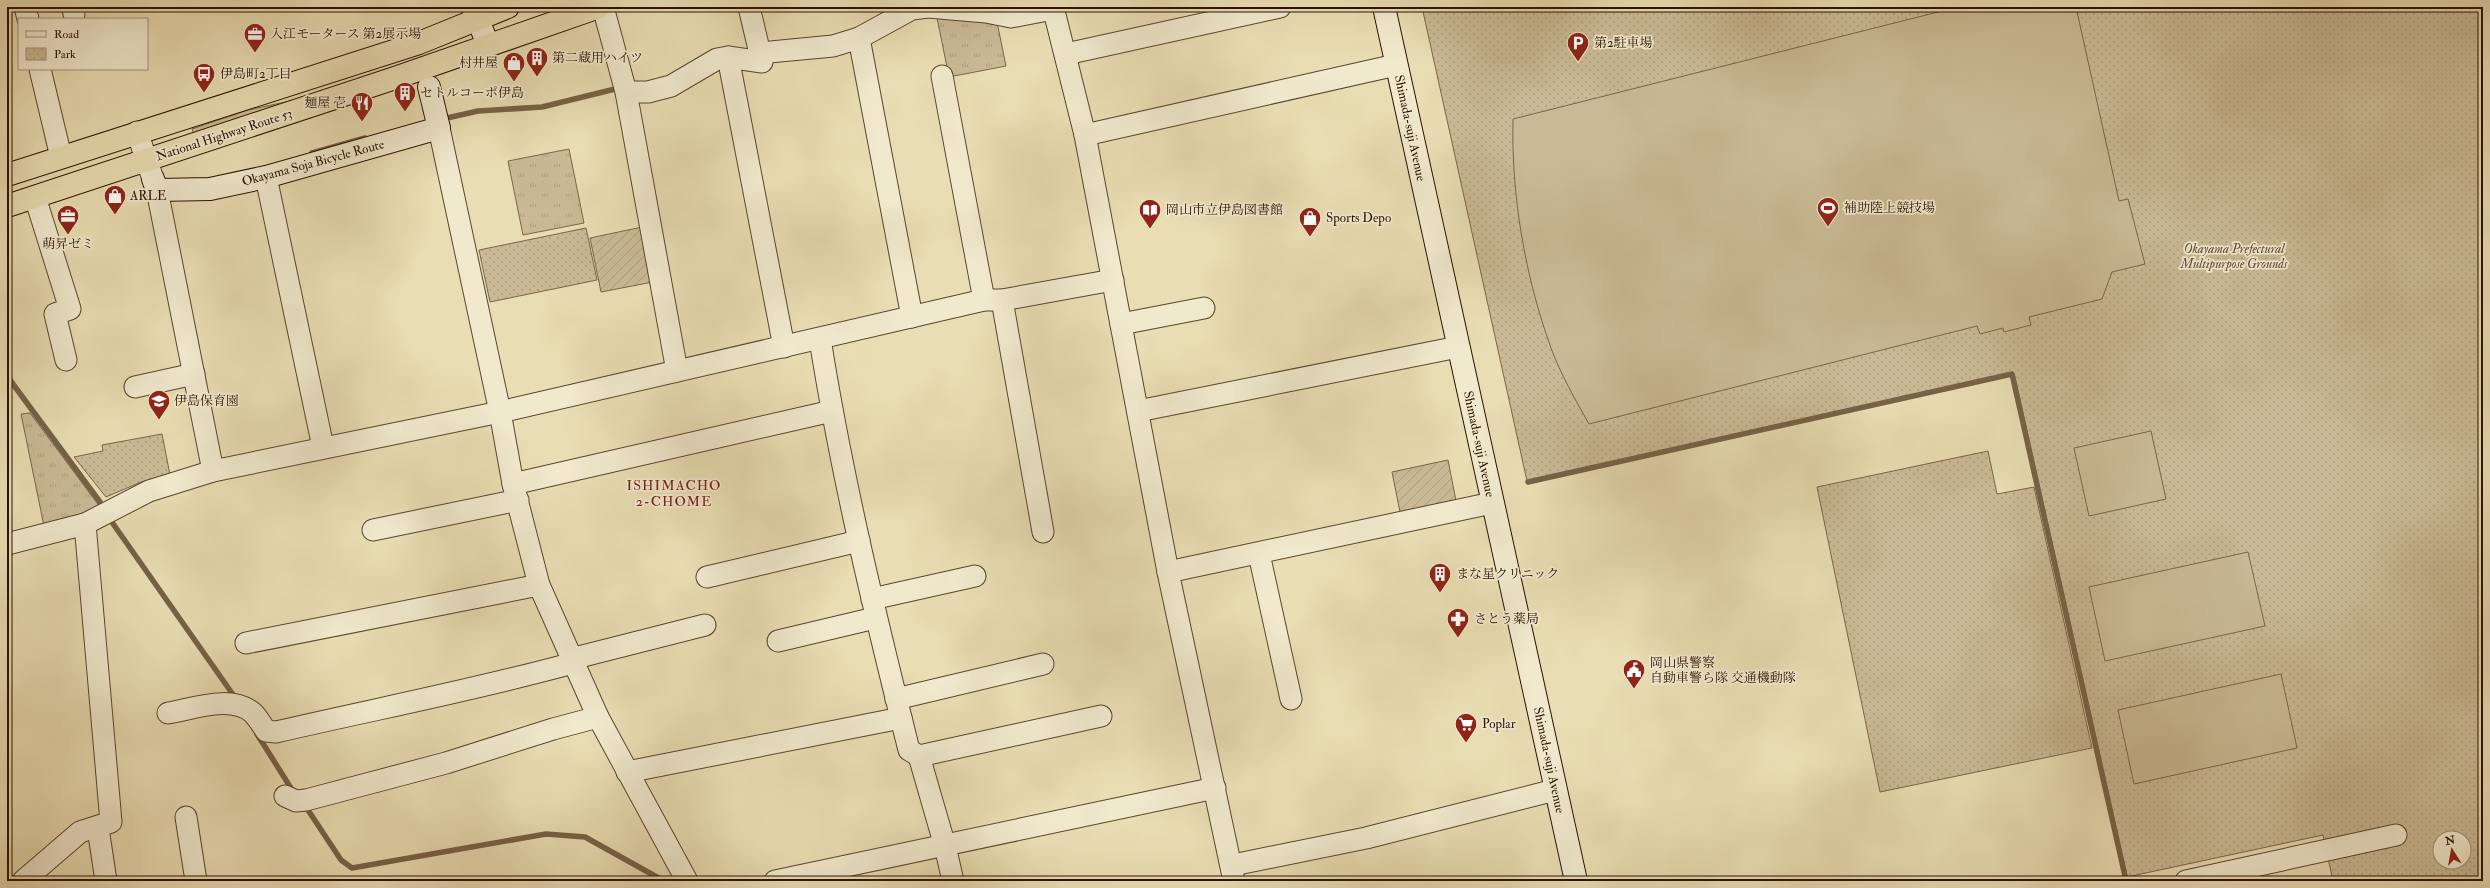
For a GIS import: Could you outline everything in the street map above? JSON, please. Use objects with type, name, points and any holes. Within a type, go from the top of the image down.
[{"type":"highway","points":[[7,175],[137,132],[419,44],[476,14],[508,7]]},
{"type":"highway","name":"National Highway Route 53","points":[[7,206],[34,197],[152,176],[427,78],[488,44],[599,7]]},
{"type":"street","points":[[25,7],[28,18]]},
{"type":"street","points":[[603,7],[626,92],[677,371]]},
{"type":"street","points":[[626,92],[648,92],[671,86],[717,59],[728,57],[762,62],[749,7]]},
{"type":"street","points":[[760,53],[812,49],[859,38],[912,10],[928,7],[986,12],[1011,17],[1053,8],[1066,54],[1085,135],[1168,572],[1233,877],[1366,838],[1555,790]]},
{"type":"street","points":[[1066,54],[1280,7]]},
{"type":"street","name":"Shimada-suji Avenue","points":[[1384,7],[1576,881]]},
{"type":"street","points":[[476,14],[488,44]]},
{"type":"street","points":[[859,38],[912,317]]},
{"type":"street","points":[[419,44],[439,128],[500,412],[515,492],[539,585],[598,717],[688,881]]},
{"type":"street","points":[[728,57],[784,347]]},
{"type":"street","points":[[1085,135],[1396,65]]},
{"type":"street","points":[[40,70],[61,157]]},
{"type":"street","points":[[942,76],[993,300],[1043,532]]},
{"type":"street","name":"Okayama Soja Bicycle Route","points":[[152,176],[210,189],[266,177],[439,128]]},
{"type":"street","points":[[137,132],[152,176],[213,471]]},
{"type":"street","points":[[266,177],[323,447]]},
{"type":"street","points":[[34,197],[70,309],[55,314],[66,360]]},
{"type":"street","points":[[7,544],[85,524],[149,491],[213,471],[323,447],[500,412],[912,317],[993,300],[1112,280]]},
{"type":"street","points":[[1121,324],[1204,308]]},
{"type":"street","points":[[820,339],[832,411],[874,608],[909,750],[919,756],[945,846],[952,881]]},
{"type":"street","points":[[1138,411],[1458,347]]},
{"type":"street","points":[[135,388],[194,374]]},
{"type":"street","points":[[373,530],[832,411]]},
{"type":"street","points":[[1168,572],[1259,554],[1492,503]]},
{"type":"street","points":[[23,881],[80,832],[98,828],[111,822],[85,524]]},
{"type":"street","points":[[707,577],[859,541]]},
{"type":"street","points":[[1259,554],[1290,699]]},
{"type":"street","points":[[778,641],[874,608],[975,576]]},
{"type":"street","points":[[246,643],[539,585]]},
{"type":"street","points":[[168,713],[221,704],[240,706],[253,713],[266,731],[276,732],[444,693],[508,681],[572,661],[705,625]]},
{"type":"street","points":[[627,772],[899,709],[1043,664]]},
{"type":"street","points":[[919,756],[1101,716]]},
{"type":"street","points":[[285,796],[296,801],[306,800],[446,763],[553,728],[598,717]]},
{"type":"street","points":[[775,881],[1215,788]]},
{"type":"street","points":[[186,817],[196,881]]},
{"type":"street","points":[[98,828],[106,881]]},
{"type":"street","points":[[2186,881],[2396,835]]},
{"type":"green space","name":"Okayama Prefectural Multipurpose Grounds","points":[[1422,7],[2483,7],[2483,881],[2333,881],[2323,835],[2127,877],[2014,373],[1527,481]]},
{"type":"green space","name":"補助陸上競技場","points":[[1958,7],[2076,7],[2119,201],[2128,199],[2145,264],[2112,272],[2102,299],[2029,317],[2031,325],[2004,332],[2003,328],[1980,334],[1977,326],[1589,424],[1559,368],[1542,321],[1534,293],[1527,264],[1517,206],[1514,177],[1513,119]]},
{"type":"green space","points":[[936,13],[997,22],[1006,66],[949,77]]},
{"type":"green space","points":[[304,98],[194,134],[192,129],[248,110]]},
{"type":"green space","points":[[569,149],[584,223],[523,235],[508,161]]},
{"type":"green space","points":[[642,227],[653,282],[601,292],[590,238]]},
{"type":"green space","points":[[586,228],[597,280],[490,302],[479,250]]},
{"type":"green space","points":[[30,413],[103,511],[45,531],[21,414]]},
{"type":"green space","points":[[2151,431],[2166,499],[2089,516],[2074,448]]},
{"type":"green space","points":[[162,434],[170,475],[141,482],[106,497],[74,457],[103,451],[102,445]]},
{"type":"green space","points":[[1988,451],[1997,494],[2034,487],[2092,748],[1880,792],[1817,487]]},
{"type":"green space","points":[[1448,460],[1457,506],[1401,517],[1392,472]]},
{"type":"green space","points":[[2248,552],[2265,626],[2105,661],[2089,587]]},
{"type":"green space","points":[[2281,674],[2297,748],[2134,784],[2118,710]]},
{"type":"waterway","points":[[1062,10],[1072,7]]},
{"type":"waterway","points":[[447,118],[478,111],[542,107],[615,89]]},
{"type":"waterway","points":[[312,153],[365,138]]},
{"type":"waterway","points":[[1528,482],[2012,374],[2125,876]]},
{"type":"waterway","points":[[7,376],[100,502]]},
{"type":"waterway","points":[[109,518],[234,696]]},
{"type":"waterway","points":[[257,734],[294,793]]},
{"type":"waterway","points":[[308,810],[341,860],[352,868],[546,834],[585,837],[664,881]]},
{"type":"place","name":"入江モータース 第2展示場","points":[[255,54]]},
{"type":"place","name":"第2駐車場","points":[[1578,62]]},
{"type":"place","name":"第二蔵用ハイツ","points":[[537,78]]},
{"type":"place","name":"村井屋","points":[[514,82]]},
{"type":"place","name":"伊島町2丁目","points":[[204,94]]},
{"type":"place","name":"セトルコーポ伊島","points":[[405,112]]},
{"type":"place","name":"麺屋 壱","points":[[362,122]]},
{"type":"place","name":"ARLE","points":[[115,216]]},
{"type":"place","name":"補助陸上競技場","points":[[1828,228]]},
{"type":"place","name":"岡山市立伊島図書館","points":[[1150,230]]},
{"type":"place","name":"萌昇ゼミ","points":[[68,236]]},
{"type":"place","name":"Sports Depo","points":[[1310,238]]},
{"type":"place","name":"伊島保育園","points":[[159,420]]},
{"type":"place","name":"まな星クリニック","points":[[1440,594]]},
{"type":"place","name":"さとう薬局","points":[[1458,638]]},
{"type":"place","name":"岡山県警察 自動車警ら隊 交通機動隊","points":[[1634,690]]},
{"type":"place","name":"Poplar","points":[[1466,744]]},
{"type":"district","name":"ISHIMACHO 2-CHOME","points":[[674,494]]}]
